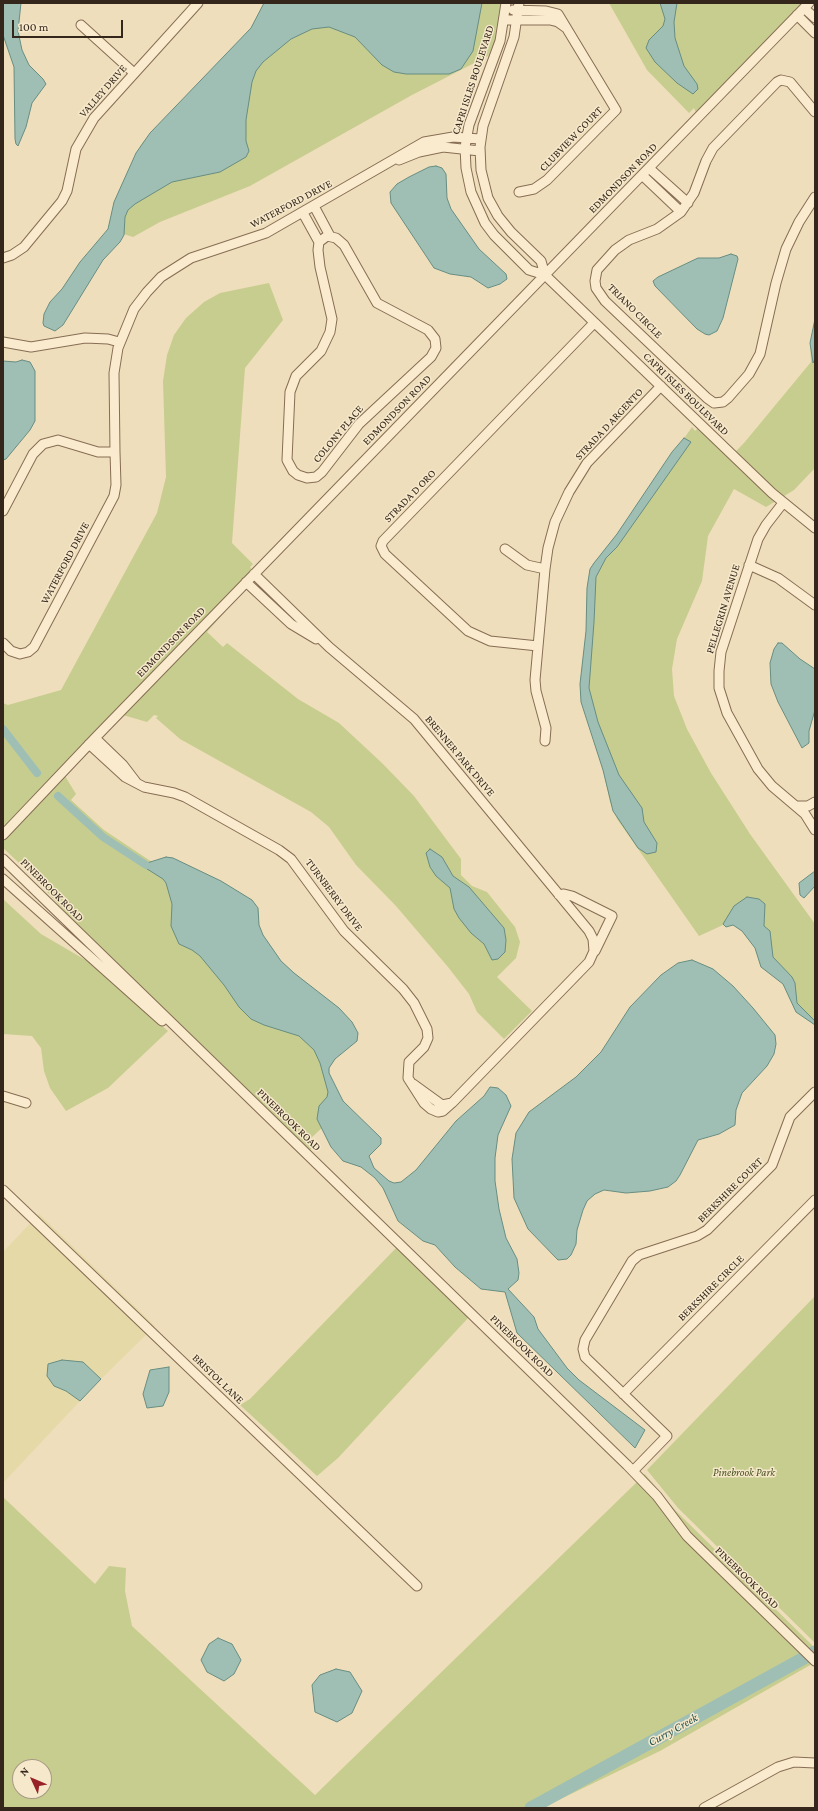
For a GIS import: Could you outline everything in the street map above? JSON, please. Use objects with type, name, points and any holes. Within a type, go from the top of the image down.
[{"type":"street","name":"VALLEY DRIVE","points":[[3,258],[12,255],[24,247],[62,202],[69,186],[76,149],[84,132],[98,112],[198,3]]},
{"type":"street","points":[[807,5],[815,18]]},
{"type":"street","name":"EDMONDSON ROAD","points":[[3,835],[246,582],[807,5]]},
{"type":"street","name":"CLUBVIEW COURT","points":[[506,7],[519,7],[553,12],[560,17],[616,110],[548,180],[534,189],[519,192]]},
{"type":"street","name":"CAPRI ISLES BOULEVARD","points":[[506,7],[500,41],[466,137],[465,149],[467,179],[479,213],[493,234],[529,270],[545,275],[783,503],[815,528]]},
{"type":"street","name":"CAPRI ISLES BOULEVARD","points":[[519,7],[514,37],[485,118],[480,139],[481,170],[484,188],[492,206],[505,225],[541,261],[545,275]]},
{"type":"street","points":[[797,15],[815,33]]},
{"type":"street","points":[[504,20],[550,20],[558,22],[566,27]]},
{"type":"street","points":[[82,25],[134,73]]},
{"type":"street","name":"TRIANO CIRCLE","points":[[815,112],[790,82],[780,80],[776,82],[714,148],[706,161],[694,193],[681,212],[657,229],[634,238],[620,246],[599,267],[595,277],[595,285],[605,301],[707,398],[714,403],[720,402],[728,398],[746,378],[760,354],[776,283],[786,249],[799,222],[815,197]]},
{"type":"street","name":"WATERFORD DRIVE","points":[[3,643],[11,651],[20,654],[28,652],[34,647],[114,496],[116,485],[114,373],[119,342],[129,319],[140,300],[154,284],[171,270],[201,254],[260,235],[383,166],[408,149],[424,142],[448,137],[480,139]]},
{"type":"street","name":"WATERFORD DRIVE","points":[[383,166],[428,150],[447,147],[480,151]]},
{"type":"street","points":[[649,168],[688,203]]},
{"type":"street","points":[[642,175],[681,212]]},
{"type":"street","name":"COLONY PLACE","points":[[303,212],[319,242],[320,267],[331,314],[332,327],[324,347],[296,376],[290,392],[287,460],[293,471],[298,475],[307,478],[316,477],[322,472],[359,424],[431,358],[436,348],[435,339],[428,330],[377,303],[344,246],[336,238],[330,236],[314,206]]},
{"type":"street","points":[[493,234],[505,225]]},
{"type":"street","points":[[319,242],[324,237],[330,236]]},
{"type":"street","name":"STRADA D ORO","points":[[538,646],[490,641],[468,632],[385,554],[379,546],[594,323]]},
{"type":"street","points":[[3,342],[31,347],[85,338],[108,339],[119,342]]},
{"type":"street","name":"STRADA D ARGENTO","points":[[545,741],[546,728],[535,686],[545,569],[548,548],[555,522],[573,484],[598,450],[661,386]]},
{"type":"street","points":[[3,511],[33,454],[43,444],[58,440],[98,452],[115,452]]},
{"type":"street","name":"PELLEGRIN AVENUE","points":[[783,503],[761,533],[721,652],[719,688],[727,713],[758,769],[772,786],[805,814],[815,830]]},
{"type":"street","points":[[505,549],[527,566],[545,569]]},
{"type":"street","points":[[750,565],[778,578],[815,605]]},
{"type":"street","name":"BRENNER PARK DRIVE","points":[[254,574],[329,647],[414,719],[592,934],[594,943],[593,954]]},
{"type":"street","name":"BRENNER PARK DRIVE","points":[[246,582],[291,624],[329,647]]},
{"type":"street","name":"TURNBERRY DRIVE","points":[[92,741],[123,765],[138,784],[184,797],[280,850],[296,864],[344,930],[406,993],[418,1009],[426,1029],[428,1040],[424,1047],[409,1062],[408,1075],[424,1103],[433,1110],[443,1110],[452,1104],[589,962],[593,954]]},
{"type":"street","points":[[796,806],[808,806],[815,802]]},
{"type":"street","name":"PINEBROOK ROAD","points":[[3,859],[633,1471],[657,1496],[686,1536],[815,1662]]},
{"type":"street","name":"PINEBROOK ROAD","points":[[3,879],[149,1011],[204,1054]]},
{"type":"street","points":[[559,895],[564,894],[572,896],[612,916],[593,954]]},
{"type":"street","name":"BERKSHIRE COURT","points":[[633,1471],[667,1436],[587,1359],[583,1349],[586,1338],[630,1263],[640,1255],[697,1236],[707,1230],[772,1165],[789,1119],[815,1092]]},
{"type":"street","points":[[3,1096],[26,1104]]},
{"type":"street","name":"BRISTOL LANE","points":[[3,1190],[417,1586]]},
{"type":"street","name":"BERKSHIRE CIRCLE","points":[[623,1394],[815,1200]]},
{"type":"street","points":[[704,1808],[778,1767],[794,1762],[815,1763]]},
{"type":"shaded area","points":[[39,1214],[155,1326],[101,1379],[83,1362],[54,1386],[66,1391],[80,1401],[3,1483],[3,1252]]},
{"type":"green space","points":[[264,3],[502,3],[496,39],[488,56],[412,95],[250,186],[160,222],[133,237],[108,229],[114,202],[136,153],[143,142],[251,28]]},
{"type":"green space","points":[[609,3],[803,3],[696,113],[694,108],[689,113],[647,70]]},
{"type":"green space","points":[[269,283],[283,320],[245,368],[232,543],[253,564],[250,567],[252,570],[3,829],[3,703],[8,705],[61,690],[157,513],[166,477],[163,381],[167,355],[174,335],[186,318],[204,302],[220,293]]},
{"type":"green space","points":[[815,319],[815,468],[794,490],[766,507],[734,489],[708,536],[702,581],[677,639],[672,669],[674,696],[687,729],[711,773],[750,834],[815,924],[815,1025],[796,1012],[783,984],[761,967],[755,948],[742,931],[733,925],[726,927],[723,925],[699,936],[617,819],[610,802],[603,770],[580,694],[586,631],[587,588],[590,569],[617,534],[692,427],[695,431],[698,428],[729,458],[744,443],[811,362],[810,343]]},
{"type":"green space","points":[[239,596],[207,632],[223,647],[227,643],[298,699],[339,723],[382,763],[414,796],[461,859],[461,875],[472,886],[487,892],[515,927],[520,942],[516,958],[497,977],[532,1011],[504,1039],[477,1012],[469,994],[448,967],[396,906],[356,865],[329,827],[311,812],[180,739],[156,718],[158,716],[154,715],[147,722],[123,715]]},
{"type":"green space","points":[[65,776],[76,794],[71,800],[104,830],[152,862],[166,857],[171,857],[221,881],[252,900],[258,908],[259,925],[263,935],[281,961],[339,1008],[352,1022],[358,1033],[357,1041],[338,1055],[329,1068],[330,1077],[338,1094],[347,1105],[310,1139],[307,1137],[307,1140],[313,1147],[309,1151],[75,923],[32,875],[3,848],[3,841]]},
{"type":"green space","points":[[3,899],[41,934],[89,962],[168,1031],[108,1088],[66,1111],[50,1088],[44,1071],[41,1048],[32,1036],[3,1034]]},
{"type":"green space","points":[[397,1247],[469,1317],[338,1458],[317,1476],[240,1405],[250,1399]]},
{"type":"green space","name":"Pinebrook Park","points":[[815,1296],[815,1643],[678,1508],[647,1470]]},
{"type":"green space","points":[[645,1474],[676,1511],[815,1648],[815,1656],[689,1534],[660,1494],[643,1475]]},
{"type":"green space","points":[[638,1481],[659,1505],[684,1539],[812,1664],[660,1751],[542,1808],[3,1808],[3,1497],[95,1584],[109,1566],[126,1568],[125,1591],[132,1626],[315,1795]]},
{"type":"water","points":[[3,3],[21,3],[18,31],[22,50],[29,65],[46,84],[32,103],[26,127],[18,146],[15,139],[14,67],[3,35]]},
{"type":"water","points":[[264,3],[482,3],[473,51],[461,69],[449,74],[406,74],[394,72],[382,65],[355,37],[329,27],[312,29],[291,39],[263,62],[256,71],[252,82],[246,120],[246,141],[249,151],[246,157],[220,172],[172,182],[135,204],[128,210],[125,217],[124,235],[120,242],[103,260],[63,325],[55,331],[44,326],[44,314],[50,302],[62,289],[80,262],[108,229],[114,202],[136,153],[150,133],[251,28]]},
{"type":"water","points":[[660,3],[677,3],[674,22],[675,38],[684,66],[697,84],[698,89],[693,94],[677,83],[655,62],[646,48],[649,40],[663,26],[665,19]]},
{"type":"water","points":[[436,166],[442,168],[446,174],[447,198],[451,209],[479,249],[506,274],[507,279],[500,284],[488,288],[471,277],[450,274],[434,268],[391,203],[390,192],[397,184],[429,167]]},
{"type":"water","points":[[731,254],[737,256],[738,259],[723,318],[717,331],[709,335],[705,334],[697,329],[655,286],[653,281],[658,277],[698,258],[719,258]]},
{"type":"water","points":[[815,319],[815,359],[813,363],[810,343]]},
{"type":"water","points":[[22,360],[30,362],[35,371],[35,421],[30,430],[6,459],[3,460],[3,361],[16,362]]},
{"type":"water","points":[[684,438],[691,442],[617,547],[606,558],[596,577],[589,688],[598,722],[619,775],[642,808],[644,822],[657,843],[656,852],[647,854],[638,848],[613,811],[603,770],[581,702],[580,684],[586,631],[587,588],[590,569],[617,534],[672,452]]},
{"type":"water","points":[[778,643],[782,643],[800,659],[815,669],[815,710],[809,731],[809,743],[802,748],[778,702],[771,684],[770,663],[774,649]]},
{"type":"water","points":[[430,849],[442,857],[453,876],[469,887],[504,928],[506,940],[505,952],[498,959],[492,960],[484,944],[471,933],[459,918],[454,909],[450,888],[436,876],[430,867],[426,853]]},
{"type":"water","points":[[166,857],[173,858],[221,881],[252,900],[258,908],[259,925],[263,935],[281,961],[339,1008],[352,1022],[358,1033],[357,1041],[335,1059],[329,1068],[329,1073],[343,1101],[381,1138],[381,1144],[369,1156],[374,1168],[389,1181],[394,1183],[401,1182],[416,1170],[456,1121],[484,1096],[490,1087],[498,1088],[506,1095],[511,1106],[498,1135],[495,1158],[495,1181],[499,1209],[506,1238],[517,1259],[519,1273],[518,1280],[508,1289],[534,1317],[538,1329],[567,1368],[579,1380],[645,1430],[635,1448],[517,1333],[505,1292],[481,1289],[455,1267],[435,1245],[423,1241],[398,1221],[383,1188],[375,1178],[361,1167],[343,1161],[331,1147],[317,1119],[319,1106],[327,1097],[328,1092],[320,1063],[314,1050],[299,1036],[264,1025],[251,1019],[239,1007],[224,985],[200,956],[192,950],[179,944],[171,926],[172,904],[166,883],[163,879],[144,867],[147,863]]},
{"type":"water","points":[[815,871],[815,886],[804,898],[800,895],[799,883]]},
{"type":"water","points":[[747,897],[759,899],[765,904],[764,926],[770,931],[773,957],[792,977],[795,983],[797,1003],[815,1021],[815,1025],[796,1012],[783,984],[761,967],[755,948],[742,931],[733,925],[726,927],[723,924],[734,906]]},
{"type":"water","points":[[692,960],[713,969],[733,986],[753,1008],[775,1035],[776,1044],[774,1054],[767,1066],[742,1093],[736,1110],[735,1125],[719,1134],[698,1140],[680,1175],[676,1181],[668,1187],[650,1191],[626,1193],[604,1190],[595,1194],[587,1201],[583,1210],[577,1230],[576,1244],[571,1255],[567,1259],[558,1260],[528,1229],[514,1198],[512,1159],[516,1133],[529,1112],[576,1077],[601,1052],[630,1007],[661,975],[678,963]]},
{"type":"water","points":[[62,1360],[83,1362],[101,1379],[80,1401],[66,1391],[54,1386],[47,1376],[48,1364]]},
{"type":"water","points":[[169,1367],[169,1392],[163,1406],[147,1408],[143,1394],[150,1370]]},
{"type":"water","points":[[218,1638],[232,1644],[241,1660],[234,1674],[224,1681],[207,1672],[201,1660],[209,1644]]},
{"type":"water","points":[[336,1669],[350,1672],[362,1691],[352,1713],[337,1722],[315,1712],[312,1685],[320,1675]]},
{"type":"waterway","points":[[3,729],[37,773]]},
{"type":"waterway","points":[[58,796],[103,837],[146,865]]},
{"type":"waterway","name":"Curry Creek","points":[[531,1808],[815,1652]]}]
